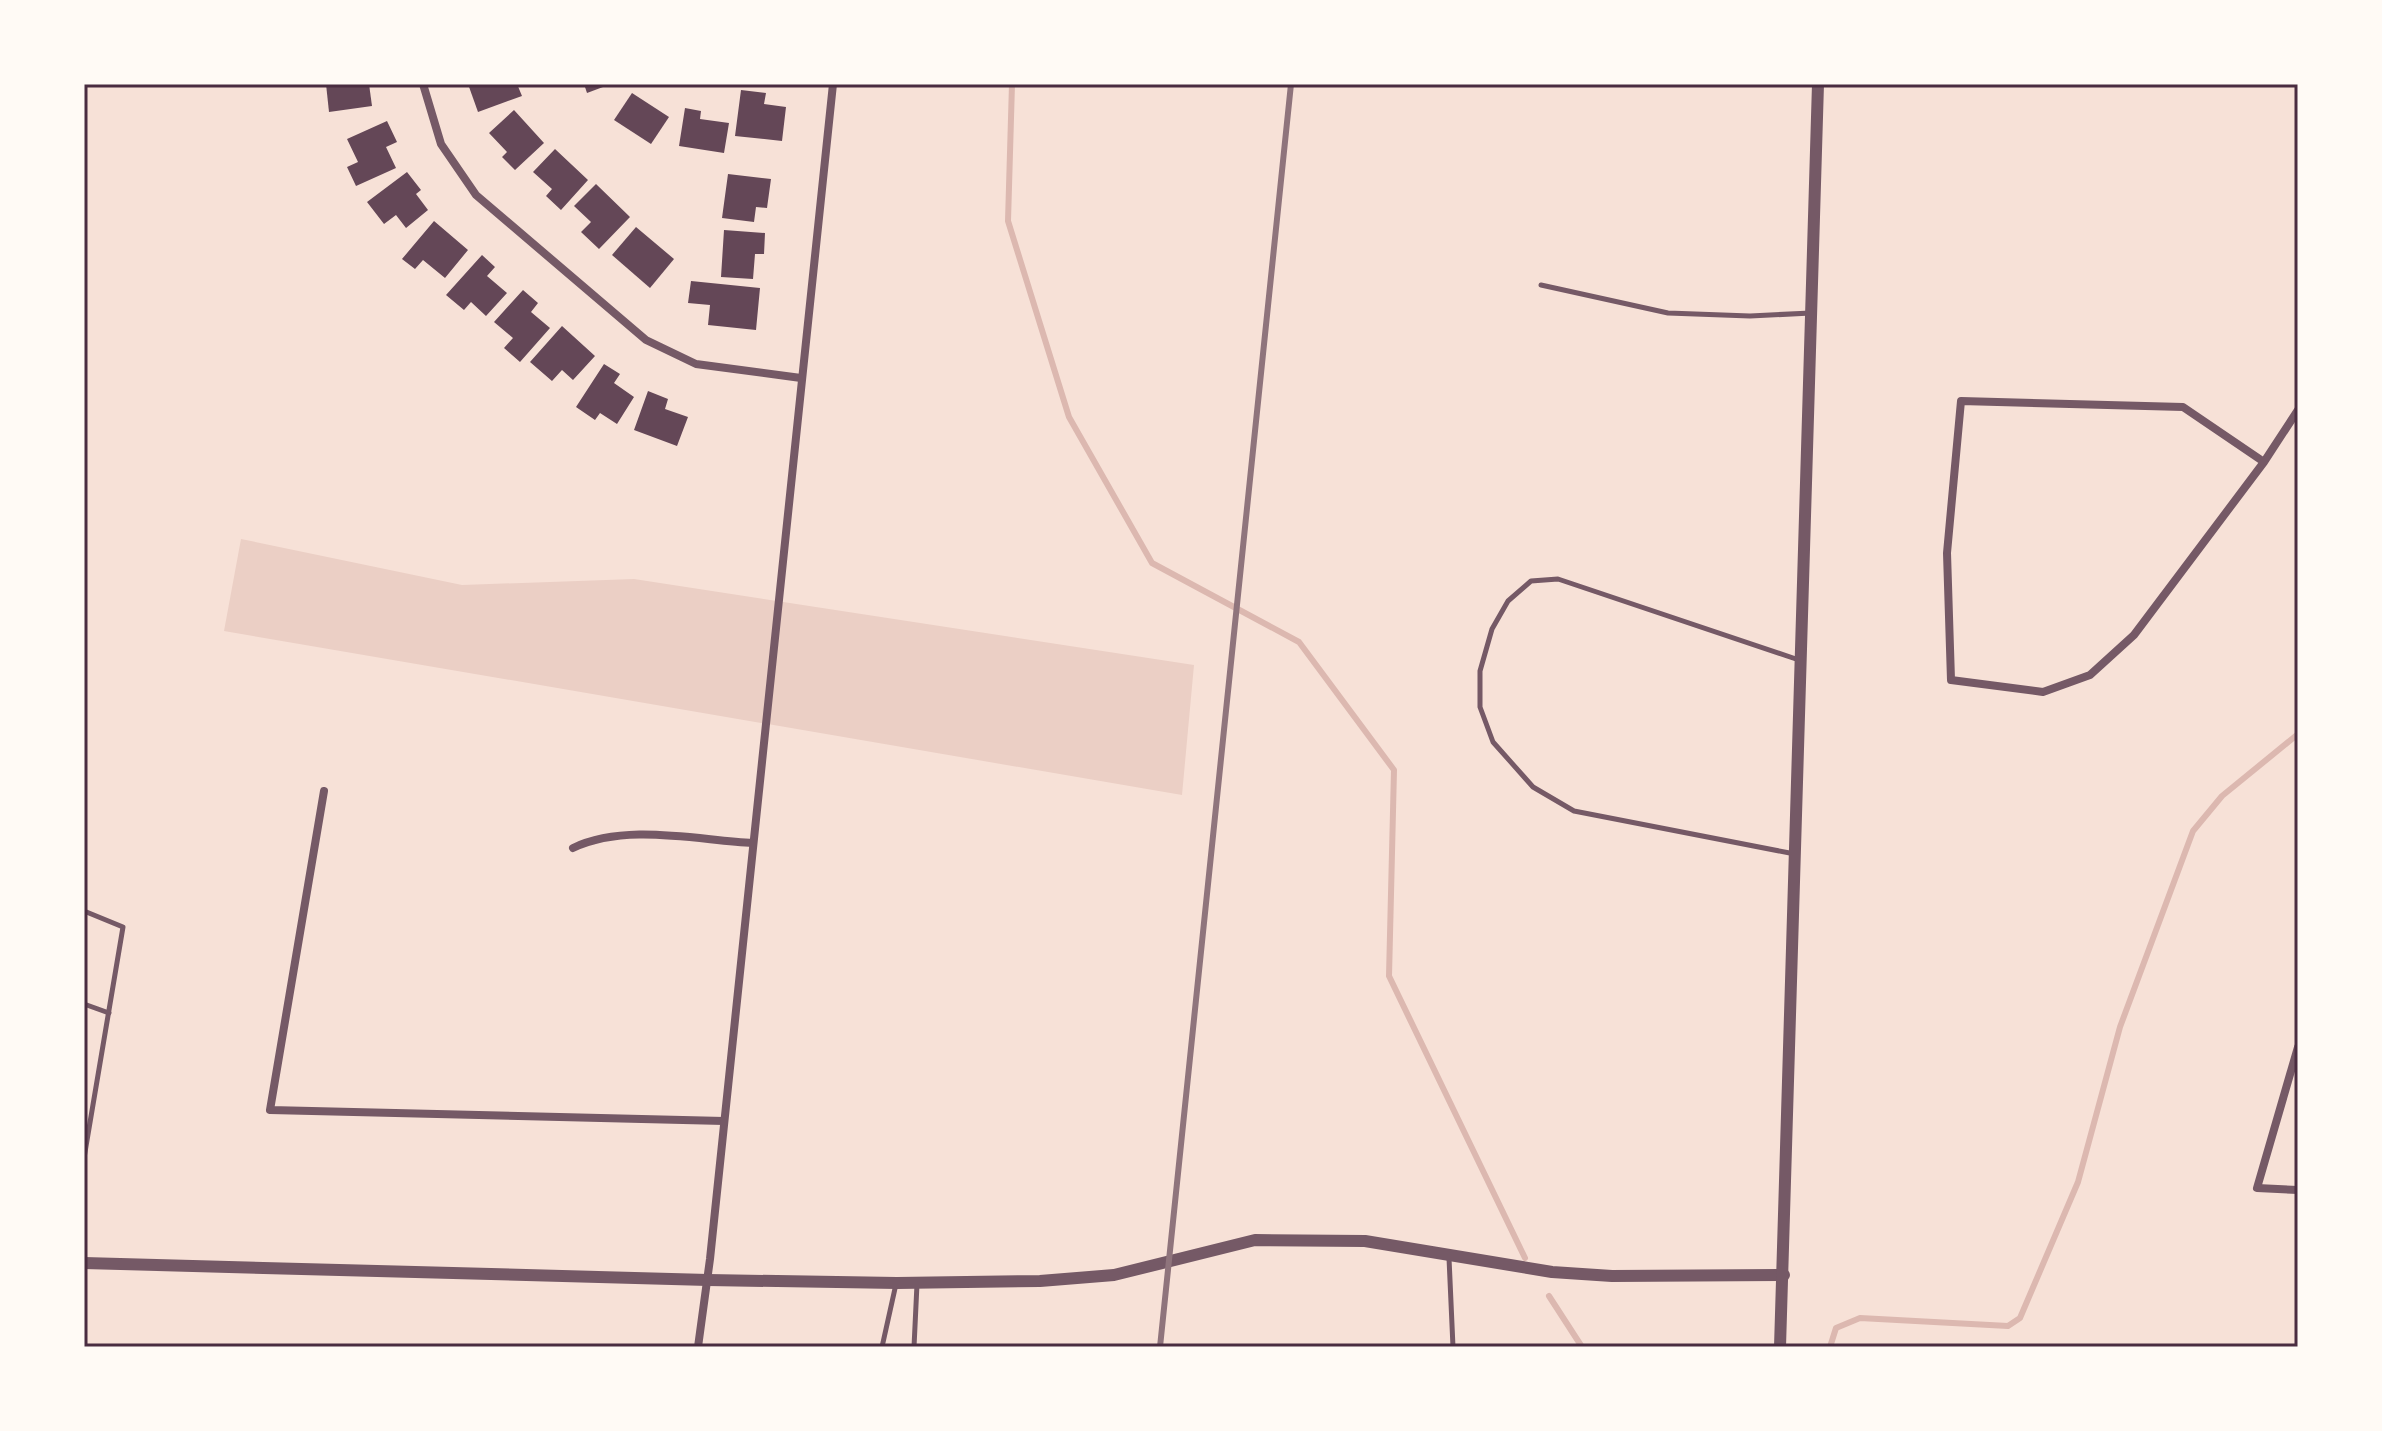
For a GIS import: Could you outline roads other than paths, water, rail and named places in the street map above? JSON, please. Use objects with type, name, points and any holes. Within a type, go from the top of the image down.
[{"type":"street","points":[[423,84],[441,144],[476,195],[646,340],[696,364],[801,378]]},
{"type":"street","points":[[698,1347],[708,1280],[833,84]]},
{"type":"street","points":[[1780,1347],[1818,84]]},
{"type":"street","points":[[2264,462],[2183,407],[1961,401],[1947,553],[1951,680],[2043,692],[2090,675],[2134,635],[2264,462],[2298,410]]},
{"type":"street","points":[[324,791],[270,1110],[724,1121]]},
{"type":"street","points":[[573,848],[593,838],[620,835],[753,843]]},
{"type":"street","points":[[2298,1047],[2257,1188],[2298,1190]]},
{"type":"street","points":[[84,1263],[708,1280],[917,1283],[1076,1280],[1169,1263],[1255,1240],[1365,1241],[1449,1258],[1612,1276],[1784,1275]]},
{"type":"lane","points":[[1541,285],[1668,313],[1750,316],[1812,313]]},
{"type":"lane","points":[[1796,854],[1574,811],[1533,787],[1493,742],[1480,707],[1480,671],[1492,629],[1508,601],[1531,581],[1558,579],[1802,661]]},
{"type":"lane","points":[[84,911],[123,927],[84,1158]]},
{"type":"lane","points":[[84,1004],[109,1013]]},
{"type":"lane","points":[[1449,1258],[1453,1347]]},
{"type":"lane","points":[[882,1347],[897,1283]]},
{"type":"lane","points":[[914,1347],[917,1283]]},
{"type":"waterway","points":[[1012,84],[1008,221],[1069,417],[1152,563],[1299,642],[1394,770],[1389,976],[1525,1258]]},
{"type":"waterway","points":[[1830,1347],[1836,1328],[1860,1318],[2008,1326],[2020,1318],[2078,1182],[2120,1027],[2193,831],[2222,796],[2298,734]]},
{"type":"waterway","points":[[1549,1296],[1582,1347]]},
{"type":"railway","points":[[1160,1347],[1291,84]]}]
